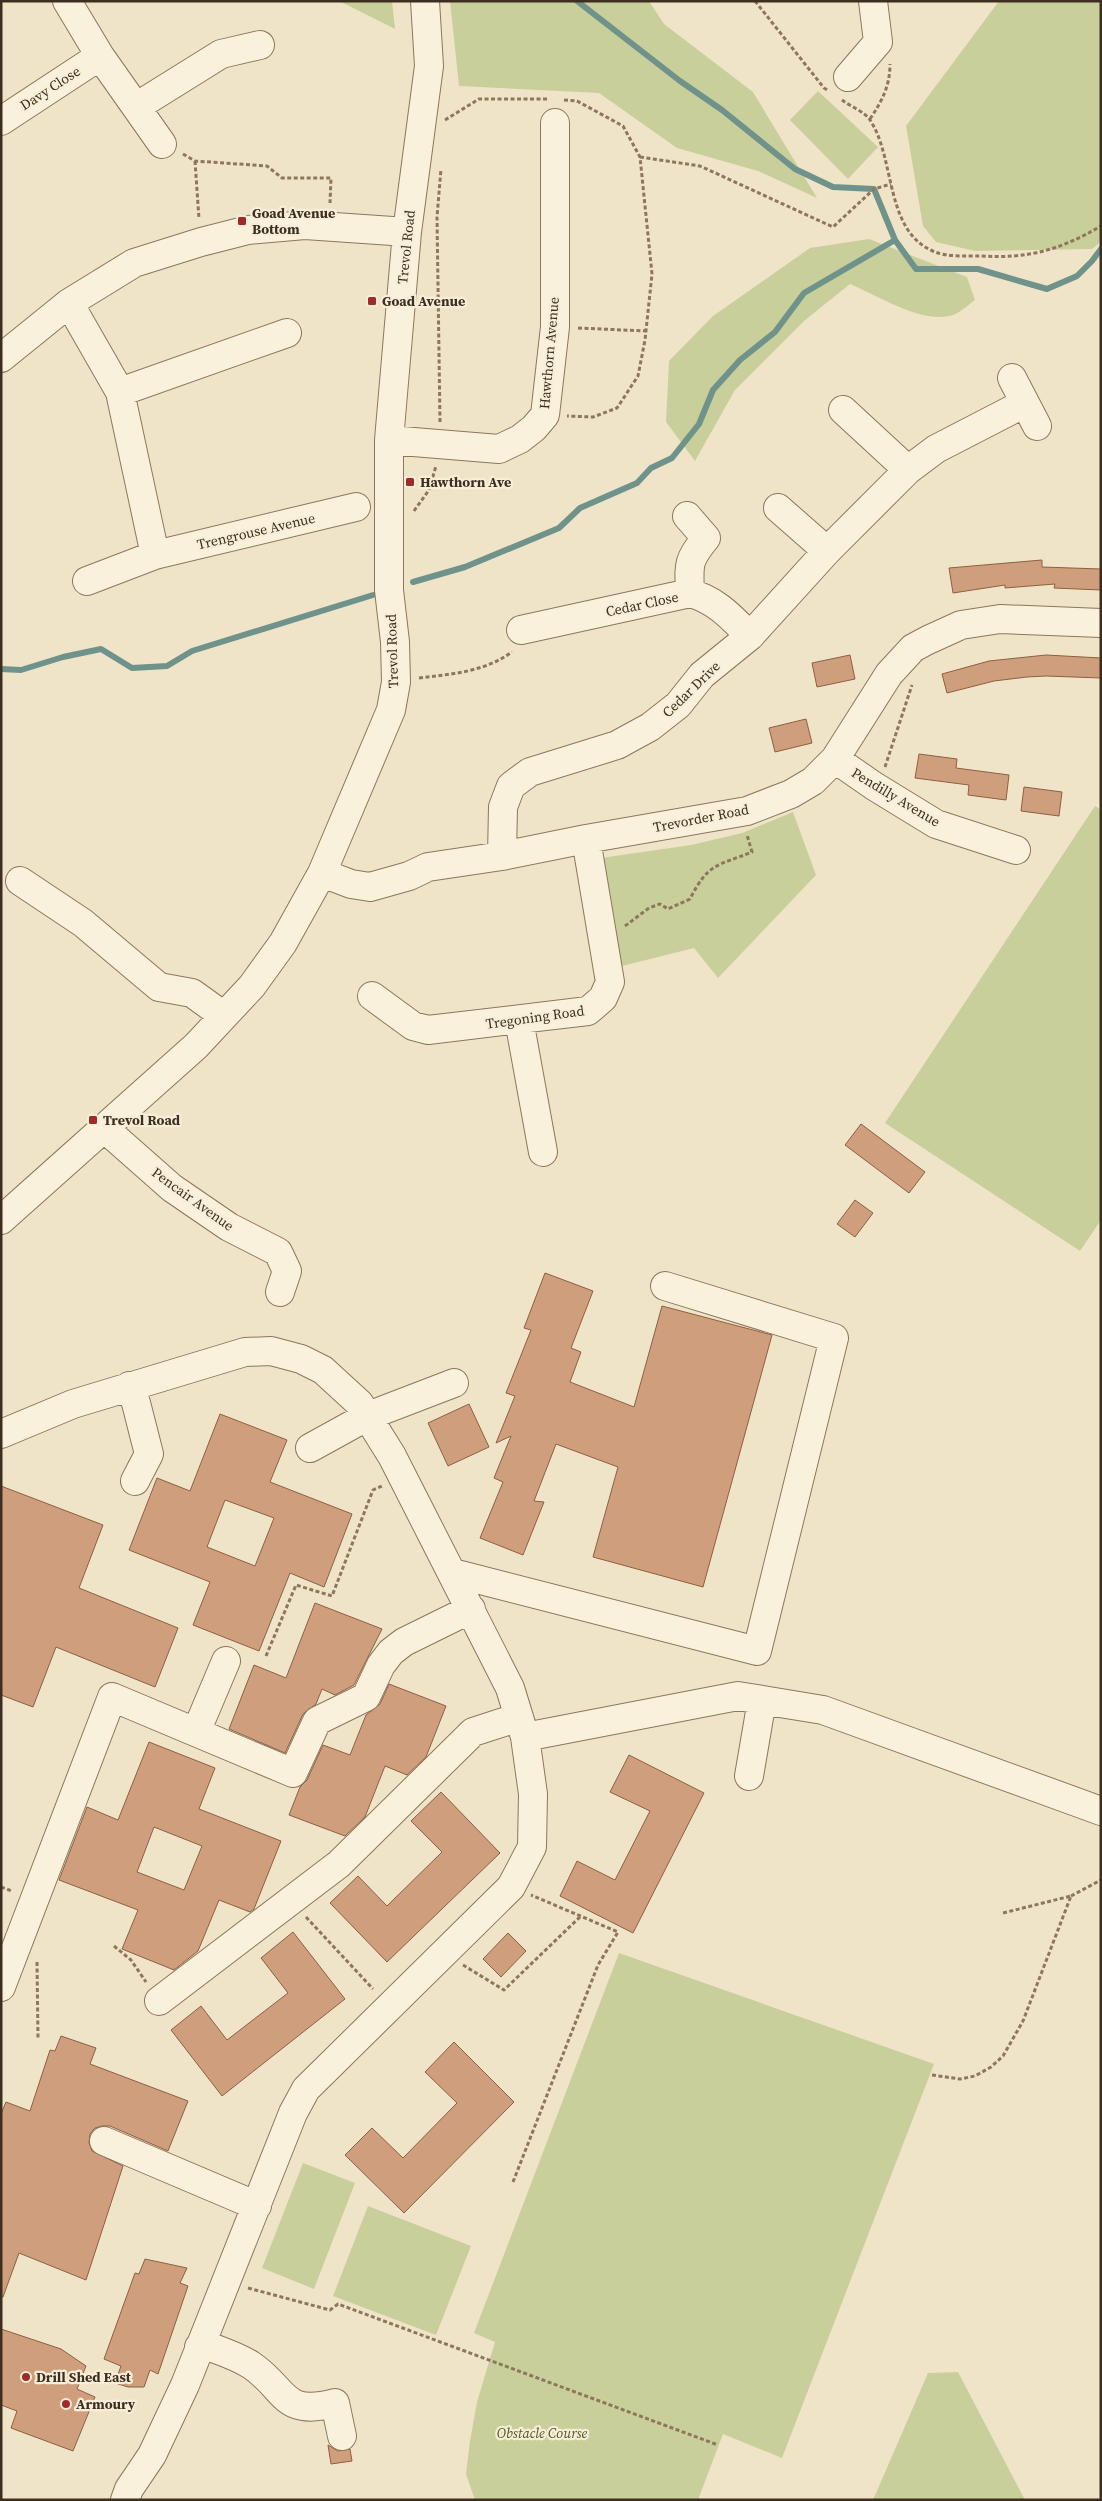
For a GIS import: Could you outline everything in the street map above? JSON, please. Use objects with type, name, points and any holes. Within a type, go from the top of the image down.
[{"type":"street","points":[[67,1],[100,56],[162,144]]},
{"type":"street","name":"Trevol Road","points":[[1,1220],[196,1046],[252,986],[283,943],[322,873],[392,710],[396,682],[395,642],[389,590],[389,440],[407,232],[429,66],[425,1]]},
{"type":"street","points":[[839,89],[878,42],[873,1]]},
{"type":"street","points":[[136,108],[221,54],[260,46]]},
{"type":"street","name":"Davy Close","points":[[1,121],[100,56]]},
{"type":"street","name":"Hawthorn Avenue","points":[[389,440],[498,449],[520,439],[534,428],[545,415],[555,326],[551,111]]},
{"type":"street","points":[[1,358],[69,303],[134,263],[200,242],[248,230],[328,225],[407,232]]},
{"type":"street","points":[[69,303],[120,392],[155,555]]},
{"type":"street","points":[[120,392],[287,333]]},
{"type":"street","name":"Cedar Drive","points":[[502,856],[503,807],[511,786],[530,772],[617,744],[650,727],[678,706],[702,676],[750,636],[827,551],[908,470],[936,449],[1031,414],[1012,378]]},
{"type":"street","points":[[843,410],[908,470]]},
{"type":"street","name":"Trengrouse Avenue","points":[[87,581],[155,555],[356,507]]},
{"type":"street","points":[[778,508],[827,551]]},
{"type":"street","points":[[687,516],[706,538],[691,557],[689,568],[690,593]]},
{"type":"street","name":"Cedar Close","points":[[520,627],[690,593],[707,598],[721,607],[750,636]]},
{"type":"street","name":"Trevorder Road","points":[[322,873],[351,884],[370,887],[409,876],[428,867],[502,856],[586,838],[741,812],[790,794],[812,780],[835,759],[890,674],[913,648],[936,635],[961,625],[1000,620],[1101,623]]},
{"type":"street","name":"Pendilly Avenue","points":[[835,759],[878,789],[936,824],[1016,850]]},
{"type":"street","name":"Tregoning Road","points":[[372,996],[412,1026],[428,1030],[588,1011],[604,998],[610,982],[586,838]]},
{"type":"street","points":[[20,881],[83,923],[159,987],[192,993],[224,1016]]},
{"type":"street","points":[[519,1020],[542,1152]]},
{"type":"street","name":"Pencair Avenue","points":[[104,1128],[172,1188],[229,1227],[278,1252],[287,1271],[280,1292]]},
{"type":"street","points":[[453,1573],[756,1651],[834,1338],[665,1286]]},
{"type":"street","points":[[1,1434],[73,1404],[245,1352],[271,1351],[301,1359],[323,1370],[359,1403],[368,1416],[403,1477],[471,1609],[510,1688],[522,1727],[533,1794],[532,1847],[511,1887],[388,2006],[306,2089],[293,2113],[258,2206],[185,2385],[152,2455],[125,2500]]},
{"type":"street","points":[[310,1448],[368,1416],[454,1383]]},
{"type":"street","points":[[128,1386],[136,1403],[149,1454],[135,1481]]},
{"type":"street","points":[[1,1987],[112,1697],[293,1773],[317,1721],[366,1697],[381,1665],[391,1652],[404,1642],[471,1609]]},
{"type":"street","points":[[196,1732],[226,1661]]},
{"type":"street","points":[[159,2001],[339,1864],[472,1732],[522,1727],[738,1696],[823,1710],[1101,1811]]},
{"type":"street","points":[[749,1776],[762,1700]]},
{"type":"street","points":[[104,2141],[258,2206]]},
{"type":"street","points":[[199,2347],[205,2345],[250,2364],[289,2402],[311,2407],[334,2396],[342,2436]]},
{"type":"path","points":[[755,1],[824,88],[839,89],[870,119],[884,155],[890,184],[904,224],[917,242],[936,253],[1004,258],[1032,254],[1070,244],[1101,226]]},
{"type":"path","points":[[870,119],[881,103],[890,80],[891,44],[878,42]]},
{"type":"path","points":[[445,129],[445,120],[479,99],[551,111],[577,102],[623,126],[640,157],[652,274],[646,331],[638,376],[617,408],[593,417],[545,415]]},
{"type":"path","points":[[640,157],[700,166],[833,227],[874,188],[890,184]]},
{"type":"path","points":[[200,242],[195,161],[267,166],[282,178],[332,178],[328,225]]},
{"type":"path","points":[[389,524],[409,517],[429,490],[441,444],[437,216],[442,165]]},
{"type":"path","points":[[555,326],[646,331]]},
{"type":"path","points":[[396,682],[475,670],[500,660],[520,627]]},
{"type":"path","points":[[878,789],[915,677]]},
{"type":"path","points":[[604,941],[649,908],[660,904],[668,909],[690,899],[702,875],[713,867],[752,852],[741,812]]},
{"type":"path","points":[[266,1656],[296,1585],[332,1596],[373,1490],[403,1477]]},
{"type":"path","points":[[1003,1913],[1071,1896],[1101,1880]]},
{"type":"path","points":[[511,1887],[618,1932],[598,1965],[513,2182]]},
{"type":"path","points":[[932,2075],[960,2079],[975,2076],[992,2066],[1003,2056],[1023,2021],[1071,1896]]},
{"type":"path","points":[[292,1901],[388,2006]]},
{"type":"path","points":[[444,1952],[504,1990],[581,1916]]},
{"type":"path","points":[[17,1945],[37,1951],[38,2039]]},
{"type":"path","points":[[114,1946],[130,1960],[159,2001]]},
{"type":"path","points":[[226,2282],[330,2310],[338,2304],[718,2445]]},
{"type":"green space","points":[[339,1],[392,1],[395,29]]},
{"type":"green space","points":[[450,1],[649,1],[664,24],[753,92],[817,198],[758,171],[677,148],[599,93],[459,86]]},
{"type":"green space","points":[[999,1],[1101,1],[1101,242],[1092,249],[975,251],[936,242],[923,226],[906,126]]},
{"type":"green space","points":[[818,91],[878,147],[848,179],[790,120]]},
{"type":"green space","points":[[869,239],[967,277],[975,300],[952,315],[925,316],[899,307],[850,284],[804,321],[735,390],[695,461],[666,422],[669,361],[713,316],[810,248]]},
{"type":"green space","points":[[1095,806],[1101,810],[1101,1220],[1080,1251],[885,1123]]},
{"type":"green space","points":[[793,812],[816,875],[718,978],[694,948],[618,967],[601,858],[691,845],[742,833]]},
{"type":"green space","name":"Obstacle Course","points":[[619,1953],[934,2064],[782,2458],[723,2434],[698,2500],[475,2500],[466,2474],[470,2441],[477,2402],[495,2342],[474,2333]]},
{"type":"green space","points":[[303,2163],[355,2183],[314,2289],[262,2268]]},
{"type":"green space","points":[[368,2206],[471,2246],[436,2335],[333,2296]]},
{"type":"green space","points":[[958,2372],[1025,2500],[873,2500],[928,2373]]},
{"type":"building","points":[[1042,560],[1042,567],[1101,569],[1101,590],[1054,588],[1055,584],[1005,588],[1005,585],[953,593],[949,568]]},
{"type":"building","points":[[850,655],[855,679],[817,687],[812,663]]},
{"type":"building","points":[[1046,655],[1101,658],[1101,678],[1027,677],[994,681],[947,693],[942,674],[989,661]]},
{"type":"building","points":[[806,719],[812,743],[775,752],[769,728]]},
{"type":"building","points":[[919,754],[957,759],[956,768],[1009,775],[1006,800],[968,795],[969,785],[915,778]]},
{"type":"building","points":[[1024,787],[1062,792],[1059,816],[1021,811]]},
{"type":"building","points":[[861,1124],[925,1172],[909,1193],[845,1145]]},
{"type":"building","points":[[855,1200],[873,1213],[855,1237],[837,1224]]},
{"type":"building","points":[[545,1273],[593,1291],[571,1348],[581,1352],[570,1382],[634,1407],[662,1306],[772,1335],[703,1587],[593,1557],[618,1467],[556,1444],[534,1501],[544,1502],[523,1555],[480,1538],[503,1482],[494,1478],[511,1436],[496,1443],[515,1396],[506,1393],[531,1330],[524,1328]]},
{"type":"building","points":[[469,1404],[489,1447],[448,1466],[428,1423]]},
{"type":"building","points":[[220,1414],[287,1440],[270,1482],[352,1514],[324,1587],[290,1573],[259,1651],[193,1625],[210,1582],[129,1550],[157,1478],[190,1491]],"holes":[[[225,1500],[274,1518],[255,1566],[207,1547]]]},
{"type":"building","points":[[1,1486],[103,1525],[79,1588],[178,1628],[155,1687],[56,1647],[33,1707],[1,1695]]},
{"type":"building","points":[[315,1603],[382,1629],[354,1685],[335,1695],[322,1689],[316,1704],[303,1714],[285,1753],[229,1729],[254,1665],[286,1678]]},
{"type":"building","points":[[389,1684],[446,1706],[426,1757],[407,1775],[385,1766],[365,1817],[345,1836],[289,1815],[300,1787],[307,1780],[323,1745],[350,1755],[366,1715],[380,1704]]},
{"type":"building","points":[[149,1742],[215,1768],[199,1809],[281,1841],[254,1909],[250,1912],[219,1900],[198,1951],[174,1970],[122,1949],[138,1910],[59,1880],[87,1807],[118,1820]],"holes":[[[154,1827],[202,1846],[184,1890],[137,1872]]]},
{"type":"building","points":[[629,1755],[704,1793],[633,1933],[560,1896],[577,1861],[615,1880],[650,1811],[610,1792]]},
{"type":"building","points":[[441,1792],[500,1853],[387,1962],[330,1903],[358,1876],[387,1906],[442,1852],[411,1821]]},
{"type":"building","points":[[293,1932],[345,1999],[222,2096],[171,2030],[201,2006],[227,2040],[288,1993],[261,1958]]},
{"type":"building","points":[[508,1933],[526,1951],[501,1977],[483,1959]]},
{"type":"building","points":[[61,2036],[96,2048],[90,2064],[188,2101],[168,2151],[110,2126],[95,2128],[90,2134],[89,2143],[92,2151],[123,2166],[86,2280],[19,2253],[3,2297],[1,2297],[1,2114],[6,2102],[30,2111],[50,2050],[55,2051]]},
{"type":"building","points":[[454,2042],[514,2102],[404,2213],[345,2155],[372,2128],[403,2158],[457,2103],[425,2072]]},
{"type":"building","points":[[145,2259],[187,2268],[180,2283],[188,2286],[158,2374],[150,2370],[144,2387],[128,2387],[115,2383],[121,2366],[104,2359],[135,2273],[139,2274]]},
{"type":"building","points":[[1,2329],[61,2349],[86,2366],[77,2389],[95,2397],[73,2451],[11,2428],[17,2411],[1,2405]]},
{"type":"building","points":[[328,2445],[338,2451],[350,2449],[352,2461],[331,2464]]},
{"type":"waterway","points":[[577,1],[680,81],[722,110],[795,169],[833,187],[874,189],[895,240]]},
{"type":"waterway","points":[[413,582],[465,567],[559,528],[580,508],[637,483],[651,468],[672,458],[699,424],[713,390],[740,360],[775,332],[804,293],[895,240],[916,269],[978,269],[1047,289],[1077,276],[1101,249]]},
{"type":"waterway","points":[[1,669],[21,670],[63,657],[101,649],[132,668],[167,666],[192,651],[373,595]]},
{"type":"place","name":"Goad Avenue Bottom","points":[[242,221]]},
{"type":"place","name":"Goad Avenue","points":[[372,301]]},
{"type":"place","name":"Hawthorn Ave","points":[[410,482]]},
{"type":"place","name":"Trevol Road","points":[[93,1120]]},
{"type":"place","name":"Drill Shed East","points":[[26,2377]]},
{"type":"place","name":"Armoury","points":[[66,2404]]}]
